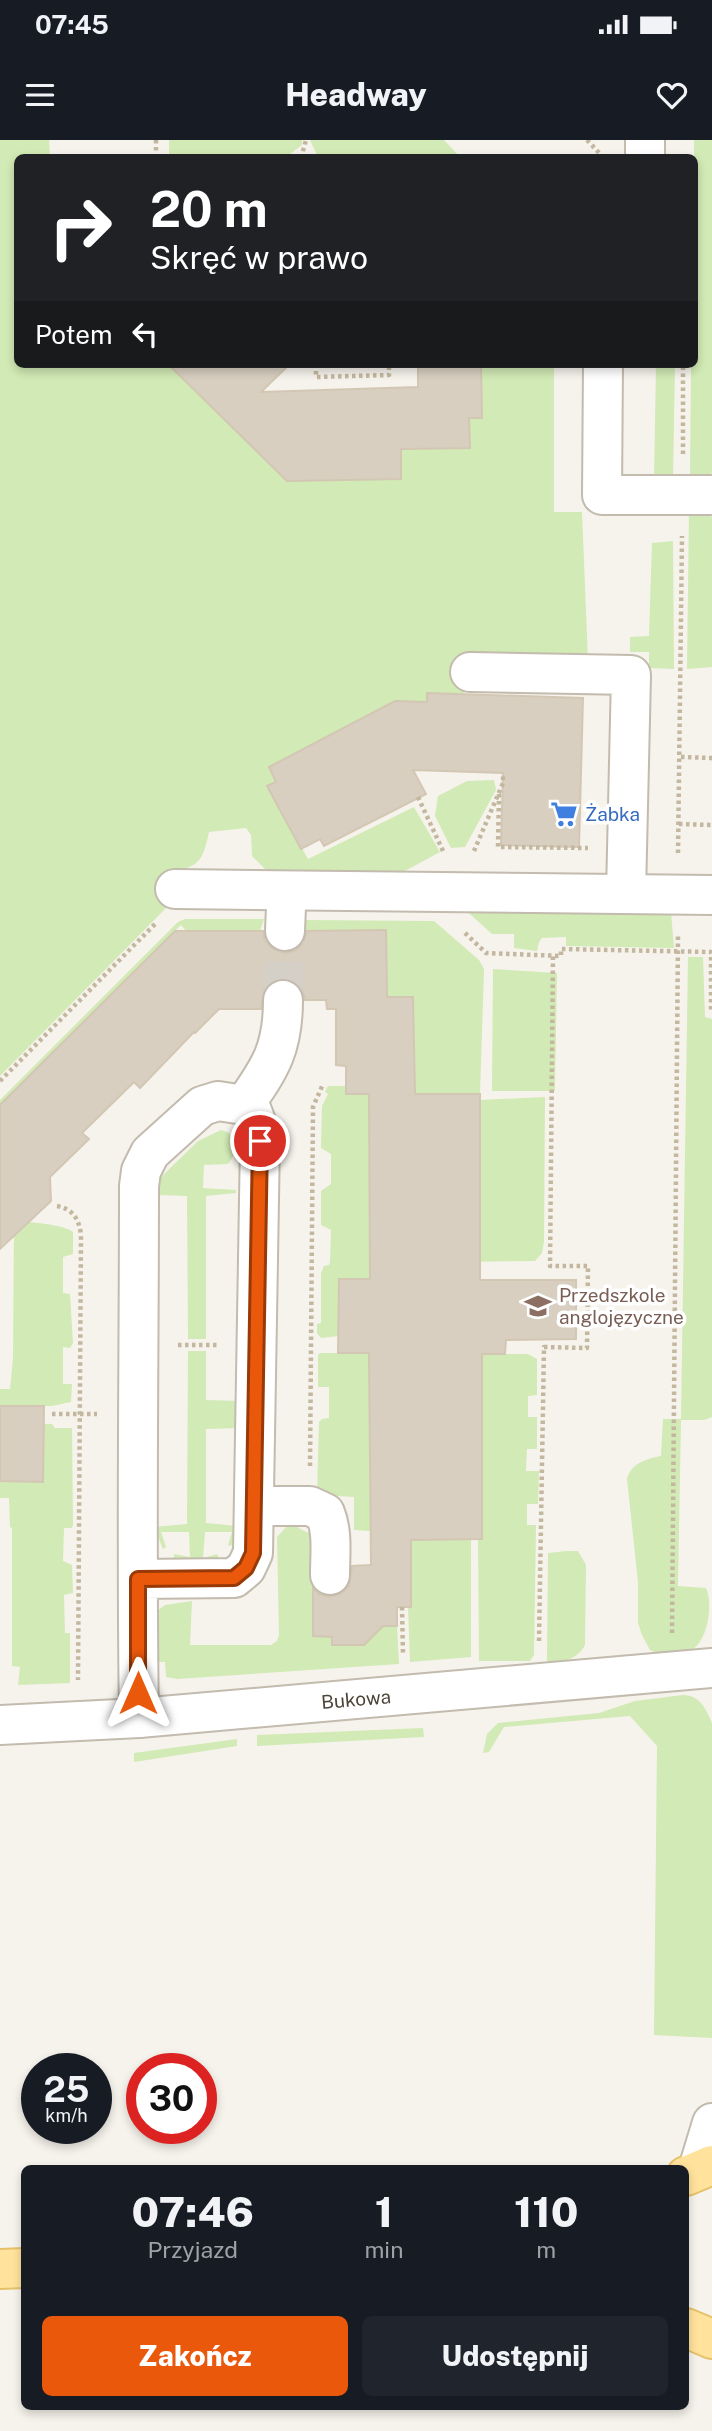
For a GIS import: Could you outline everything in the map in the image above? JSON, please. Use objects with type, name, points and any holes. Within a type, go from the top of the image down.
[{"type":"main road","points":[[0,2269],[21,2268]]},
{"type":"street","points":[[603,368],[602,495],[712,495]]},
{"type":"street","points":[[470,672],[631,675],[626,894]]},
{"type":"street","points":[[175,889],[712,895]]},
{"type":"street","points":[[244,1105],[268,1072],[278,1051],[283,1000]]},
{"type":"street","points":[[138,1579],[234,1578],[246,1568],[253,1553],[260,1141],[252,1111],[244,1105],[218,1101],[202,1105],[150,1153],[141,1171],[138,1185],[138,1345],[138,1579],[138,1718]]},
{"type":"street","points":[[254,1506],[310,1506],[325,1513],[329,1523],[330,1575]]},
{"type":"street","name":"Bukowa","points":[[0,1725],[138,1718],[712,1668]]},
{"type":"street","points":[[699,2170],[712,2123]]},
{"type":"path","points":[[316,368],[316,377],[389,375],[389,368]]},
{"type":"path","points":[[683,368],[683,465]]},
{"type":"path","points":[[678,854],[682,525]]},
{"type":"path","points":[[681,757],[712,758]]},
{"type":"path","points":[[471,858],[499,794],[503,774]]},
{"type":"path","points":[[499,794],[498,847],[591,848]]},
{"type":"path","points":[[418,797],[446,858]]},
{"type":"path","points":[[679,824],[712,825]]},
{"type":"path","points":[[672,1672],[680,953],[678,926]]},
{"type":"path","points":[[680,953],[711,952],[711,1012]]},
{"type":"path","points":[[539,1650],[544,1347],[587,1348],[588,1266],[550,1266],[553,955]]},
{"type":"path","points":[[310,1506],[313,1107],[323,1084]]},
{"type":"path","points":[[57,1206],[66,1207],[75,1214],[80,1223],[81,1235],[78,1682]]},
{"type":"path","points":[[138,1345],[227,1345]]},
{"type":"path","points":[[402,1607],[403,1660]]},
{"type":"green space","points":[[0,140],[49,140],[50,154],[14,154],[14,368],[172,368],[287,481],[400,479],[401,449],[470,448],[469,418],[481,418],[481,368],[554,368],[554,512],[582,512],[588,660],[464,652],[464,695],[427,693],[427,702],[395,701],[269,767],[276,782],[268,787],[308,859],[414,807],[440,852],[381,884],[271,875],[252,856],[251,835],[246,828],[209,832],[204,851],[196,863],[185,869],[166,873],[166,908],[0,1076]]},
{"type":"green space","points":[[169,140],[302,140],[302,145],[290,154],[169,154]]},
{"type":"green space","points":[[310,140],[444,140],[457,154],[317,154]]},
{"type":"green space","points":[[694,140],[712,140],[712,473],[703,477],[690,477],[691,368],[698,368],[698,154],[694,154]]},
{"type":"green space","points":[[656,368],[675,368],[673,479],[654,479]]},
{"type":"green space","points":[[689,510],[703,511],[712,517],[712,667],[687,669]]},
{"type":"green space","points":[[673,541],[674,669],[649,668],[649,652],[630,652],[630,637],[649,636],[652,543]]},
{"type":"green space","points":[[494,780],[496,790],[465,847],[451,848],[435,816],[438,796],[467,781]]},
{"type":"green space","points":[[461,906],[671,912],[674,948],[566,946],[566,937],[542,938],[537,951],[514,948],[514,934],[492,934]]},
{"type":"green space","points":[[185,919],[264,919],[260,931],[186,931],[181,925],[106,999],[105,1011],[0,1105],[0,1100],[178,922]]},
{"type":"green space","points":[[301,920],[434,921],[479,960],[484,969],[480,1094],[415,1094],[414,1005],[405,997],[387,997],[386,930],[298,931]]},
{"type":"green space","points":[[688,957],[703,957],[705,1017],[712,1019],[712,1417],[704,1420],[681,1420],[678,1586],[706,1588],[709,1606],[704,1633],[691,1652],[662,1656],[650,1650],[638,1623],[638,1582],[627,1479],[636,1465],[661,1456],[663,1419],[681,1419]]},
{"type":"green space","points":[[493,969],[557,973],[555,1091],[492,1091]]},
{"type":"green space","points":[[328,1086],[346,1086],[369,1094],[370,1233],[395,1279],[340,1279],[339,1336],[321,1338],[317,1333],[317,1324],[321,1323],[321,1273],[324,1266],[330,1262],[331,1230],[321,1225],[321,1191],[331,1184],[331,1154],[321,1148],[322,1106],[328,1094],[325,1092]]},
{"type":"green space","points":[[545,1097],[542,1253],[535,1261],[453,1262],[480,1234],[480,1100]]},
{"type":"green space","points":[[221,1130],[232,1135],[234,1154],[228,1164],[204,1165],[203,1188],[236,1190],[236,1193],[206,1196],[206,1339],[188,1339],[187,1196],[158,1195],[157,1181],[198,1141]]},
{"type":"green space","points":[[14,1221],[54,1225],[73,1232],[73,1254],[63,1257],[63,1293],[70,1294],[73,1343],[70,1348],[63,1347],[63,1384],[72,1384],[71,1402],[52,1406],[0,1406],[0,1389],[10,1389],[13,1358]]},
{"type":"green space","points":[[188,1351],[206,1351],[206,1400],[240,1401],[240,1428],[206,1429],[206,1523],[238,1526],[231,1546],[228,1545],[232,1532],[205,1532],[203,1558],[217,1554],[217,1560],[174,1559],[174,1554],[190,1557],[189,1532],[161,1532],[166,1547],[163,1549],[154,1527],[187,1524]]},
{"type":"green space","points":[[320,1353],[395,1353],[369,1401],[370,1531],[354,1530],[354,1497],[321,1495],[317,1492],[319,1422],[329,1418],[329,1387],[318,1387]]},
{"type":"green space","points":[[453,1354],[528,1354],[537,1359],[537,1395],[528,1396],[528,1417],[537,1417],[537,1449],[527,1449],[526,1471],[539,1471],[538,1504],[527,1504],[527,1525],[536,1525],[534,1655],[530,1661],[479,1661],[478,1540],[482,1540],[482,1399]]},
{"type":"green space","points":[[44,1424],[52,1424],[55,1428],[72,1428],[73,1525],[72,1528],[64,1528],[63,1561],[72,1565],[73,1593],[64,1595],[65,1633],[70,1633],[70,1683],[18,1685],[20,1667],[12,1666],[12,1528],[9,1498],[0,1498],[0,1481],[43,1481]]},
{"type":"green space","points":[[289,1524],[312,1533],[313,1636],[332,1637],[332,1645],[364,1645],[373,1636],[373,1626],[397,1626],[399,1664],[177,1679],[166,1677],[165,1662],[156,1662],[157,1611],[165,1605],[192,1601],[190,1645],[271,1645],[277,1641],[277,1537]]},
{"type":"green space","points":[[471,1539],[471,1657],[410,1662],[408,1607],[411,1607],[411,1540]]},
{"type":"green space","points":[[578,1551],[586,1565],[585,1645],[578,1654],[569,1659],[547,1663],[548,1553]]},
{"type":"green space","points":[[683,1695],[698,1700],[712,1723],[712,2038],[654,2035],[657,1746],[630,1716],[504,1727],[489,1752],[483,1753],[487,1734],[498,1723],[599,1713],[635,1701]]},
{"type":"green space","points":[[423,1728],[424,1737],[257,1746],[257,1735]]},
{"type":"green space","points":[[237,1739],[237,1746],[134,1762],[134,1753]]},
{"type":"building","points":[[172,368],[286,368],[261,392],[418,387],[418,368],[481,368],[482,418],[469,418],[470,448],[401,449],[401,479],[287,481]]},
{"type":"building","points":[[427,693],[583,698],[579,847],[501,845],[503,773],[413,770],[426,794],[324,846],[320,839],[301,849],[267,786],[276,782],[269,767],[395,701],[427,702]]},
{"type":"building","points":[[386,930],[387,997],[413,997],[415,1094],[480,1094],[480,1280],[576,1280],[576,1339],[506,1340],[505,1354],[482,1354],[482,1539],[411,1540],[411,1607],[397,1607],[397,1626],[383,1626],[364,1645],[332,1645],[332,1637],[313,1636],[313,1588],[319,1594],[329,1597],[340,1594],[349,1586],[352,1566],[371,1565],[369,1353],[338,1353],[339,1279],[370,1279],[369,1094],[346,1094],[346,1066],[336,1065],[336,1009],[327,1009],[326,1000],[305,1000],[302,989],[295,982],[283,978],[273,980],[265,988],[261,1009],[219,1009],[140,1088],[134,1082],[82,1133],[89,1139],[50,1177],[51,1201],[0,1249],[0,1105],[175,931],[263,931],[265,941],[273,949],[285,953],[296,950],[303,943],[307,931]]},
{"type":"building","points":[[0,1406],[44,1406],[43,1482],[0,1481]]},
{"type":"tunnel","points":[[283,1000],[285,931]]},
{"type":"place","name":"Żabka","points":[[564,814]]},
{"type":"place","name":"Przedszkole anglojęzyczne","points":[[538,1306]]},
{"type":"route","points":[[138,1693],[138,1579],[234,1578],[246,1568],[253,1553],[260,1141]]}]
